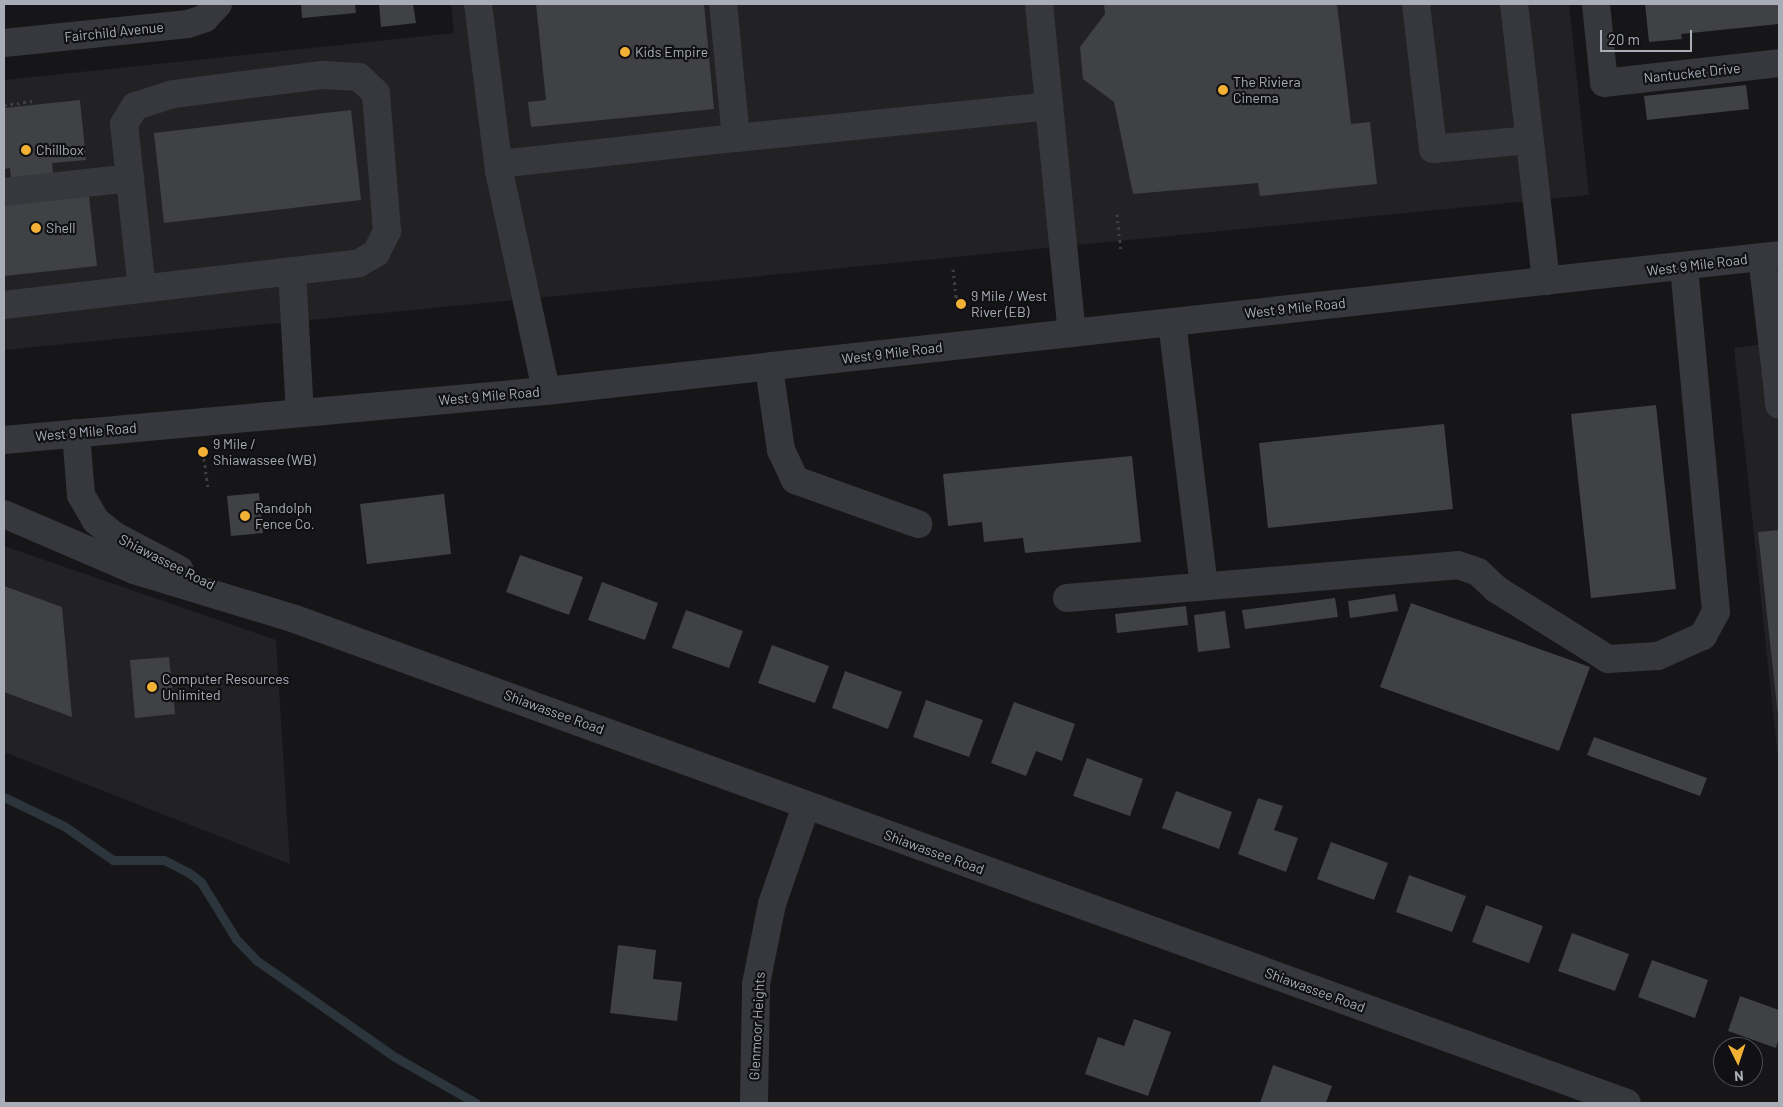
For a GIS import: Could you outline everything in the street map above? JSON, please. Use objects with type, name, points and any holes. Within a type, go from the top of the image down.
[{"type":"street","name":"Fairchild Avenue","points":[[4,43],[188,24],[205,18],[218,4]]},
{"type":"street","points":[[478,4],[498,164],[546,391]]},
{"type":"street","points":[[723,4],[736,138]]},
{"type":"street","points":[[1039,4],[1072,333]]},
{"type":"street","points":[[1416,4],[1433,149],[1530,140]]},
{"type":"street","points":[[1514,4],[1546,282]]},
{"type":"street","name":"Nantucket Drive","points":[[1596,4],[1604,83],[1779,64]]},
{"type":"street","points":[[4,305],[142,289],[359,263],[376,253],[387,231],[376,93],[359,77],[322,76],[174,94],[135,106],[124,124],[142,289]]},
{"type":"street","points":[[498,164],[1049,106]]},
{"type":"street","points":[[4,192],[130,178]]},
{"type":"street","points":[[1771,256],[1779,404]]},
{"type":"street","name":"West 9 Mile Road","points":[[4,440],[546,391],[769,368],[1771,256]]},
{"type":"street","points":[[1066,598],[1458,565],[1478,572],[1496,589],[1608,659],[1658,656],[1702,636],[1716,612],[1684,267]]},
{"type":"street","points":[[292,271],[300,413]]},
{"type":"street","points":[[1172,322],[1204,585]]},
{"type":"street","points":[[769,368],[781,450],[795,480],[918,524]]},
{"type":"street","name":"Shiawassee Road","points":[[76,433],[81,495],[96,520],[137,549],[242,600]]},
{"type":"street","name":"Shiawassee Road","points":[[4,514],[134,570],[242,600],[1627,1103]]},
{"type":"street","name":"Glenmoor Heights","points":[[754,1103],[756,984],[772,904],[806,806]]},
{"type":"path","points":[[4,105],[34,101]]},
{"type":"path","points":[[1117,214],[1121,251]]},
{"type":"path","points":[[953,269],[956,298],[960,297],[961,304]]},
{"type":"path","points":[[203,452],[208,488]]},
{"type":"shaded area","points":[[451,4],[1569,4],[1589,195],[4,350],[4,80],[454,33]]},
{"type":"shaded area","points":[[1779,342],[1779,767],[1734,348]]},
{"type":"shaded area","points":[[4,546],[276,640],[290,864],[4,752]]},
{"type":"building","points":[[301,4],[355,4],[356,13],[302,18]]},
{"type":"building","points":[[379,4],[413,4],[416,23],[381,27]]},
{"type":"building","name":"Kids Empire","points":[[536,4],[704,4],[714,109],[531,127],[528,102],[546,100]]},
{"type":"building","name":"The Riviera Cinema","points":[[1104,4],[1337,4],[1351,124],[1370,122],[1377,184],[1260,196],[1258,183],[1133,194],[1114,102],[1083,79],[1080,47],[1105,14]]},
{"type":"building","points":[[1645,4],[1779,4],[1779,24],[1681,34],[1682,39],[1649,42]]},
{"type":"building","points":[[1746,85],[1749,109],[1647,120],[1644,96]]},
{"type":"building","points":[[80,100],[86,160],[52,163],[56,199],[89,196],[97,266],[4,276],[4,205],[14,204],[10,168],[4,169],[4,108]]},
{"type":"building","points":[[351,110],[361,200],[164,223],[154,133]]},
{"type":"building","points":[[1656,405],[1676,589],[1591,598],[1571,414]]},
{"type":"building","points":[[1444,424],[1453,509],[1268,528],[1259,443]]},
{"type":"building","points":[[1132,456],[1141,542],[1025,553],[1023,538],[984,542],[982,522],[948,526],[943,474]]},
{"type":"building","name":"Randolph Fence Co.","points":[[259,493],[263,533],[231,536],[227,496]]},
{"type":"building","points":[[444,494],[451,554],[367,564],[360,504]]},
{"type":"building","points":[[1779,530],[1779,716],[1778,716],[1758,532]]},
{"type":"building","points":[[520,555],[583,577],[569,615],[506,592]]},
{"type":"building","points":[[602,582],[658,603],[645,640],[588,620]]},
{"type":"building","points":[[4,586],[62,607],[72,717],[4,692]]},
{"type":"building","points":[[1395,594],[1398,611],[1350,618],[1348,601]]},
{"type":"building","points":[[1335,598],[1338,617],[1245,629],[1242,610]]},
{"type":"building","points":[[1411,603],[1590,667],[1559,751],[1380,687]]},
{"type":"building","points":[[1186,606],[1188,625],[1117,633],[1115,614]]},
{"type":"building","points":[[686,610],[743,631],[729,668],[672,648]]},
{"type":"building","points":[[1225,611],[1230,648],[1198,652],[1194,615]]},
{"type":"building","points":[[772,645],[829,666],[815,703],[758,683]]},
{"type":"building","name":"Computer Resources Unlimited","points":[[169,657],[175,714],[135,718],[130,660]]},
{"type":"building","points":[[845,671],[902,692],[888,729],[832,708]]},
{"type":"building","points":[[926,700],[983,720],[969,757],[913,737]]},
{"type":"building","points":[[1014,702],[1075,724],[1062,761],[1036,751],[1026,776],[991,763]]},
{"type":"building","points":[[1594,737],[1707,778],[1700,796],[1587,755]]},
{"type":"building","points":[[1087,758],[1143,779],[1130,816],[1073,796]]},
{"type":"building","points":[[1176,791],[1232,812],[1219,849],[1162,828]]},
{"type":"building","points":[[1258,798],[1283,806],[1274,830],[1298,838],[1286,872],[1238,854]]},
{"type":"building","points":[[1331,842],[1388,863],[1374,900],[1317,879]]},
{"type":"building","points":[[1409,875],[1466,896],[1452,932],[1396,912]]},
{"type":"building","points":[[1486,905],[1543,926],[1529,963],[1472,942]]},
{"type":"building","points":[[1572,933],[1629,954],[1615,991],[1558,971]]},
{"type":"building","points":[[618,945],[656,950],[653,979],[682,982],[677,1021],[610,1013]]},
{"type":"building","points":[[1652,960],[1708,980],[1695,1018],[1638,997]]},
{"type":"building","points":[[1740,996],[1779,1010],[1779,1038],[1776,1048],[1763,1043],[1763,1037],[1745,1037],[1728,1031]]},
{"type":"building","points":[[1134,1019],[1171,1032],[1148,1096],[1085,1074],[1098,1037],[1124,1046]]},
{"type":"building","points":[[1273,1065],[1332,1086],[1326,1103],[1260,1103]]},
{"type":"waterway","points":[[4,797],[64,826],[113,860],[164,860],[188,872],[201,882],[236,939],[256,960],[395,1057],[476,1103]]},
{"type":"place","name":"Kids Empire","points":[[625,52]]},
{"type":"place","name":"The Riviera Cinema","points":[[1223,90]]},
{"type":"place","name":"Chillbox","points":[[26,150]]},
{"type":"place","name":"Shell","points":[[36,228]]},
{"type":"place","name":"9 Mile / West River (EB)","points":[[961,304]]},
{"type":"place","name":"9 Mile / Shiawassee (WB)","points":[[203,452]]},
{"type":"place","name":"Randolph Fence Co.","points":[[245,516]]},
{"type":"place","name":"Computer Resources Unlimited","points":[[152,687]]}]
